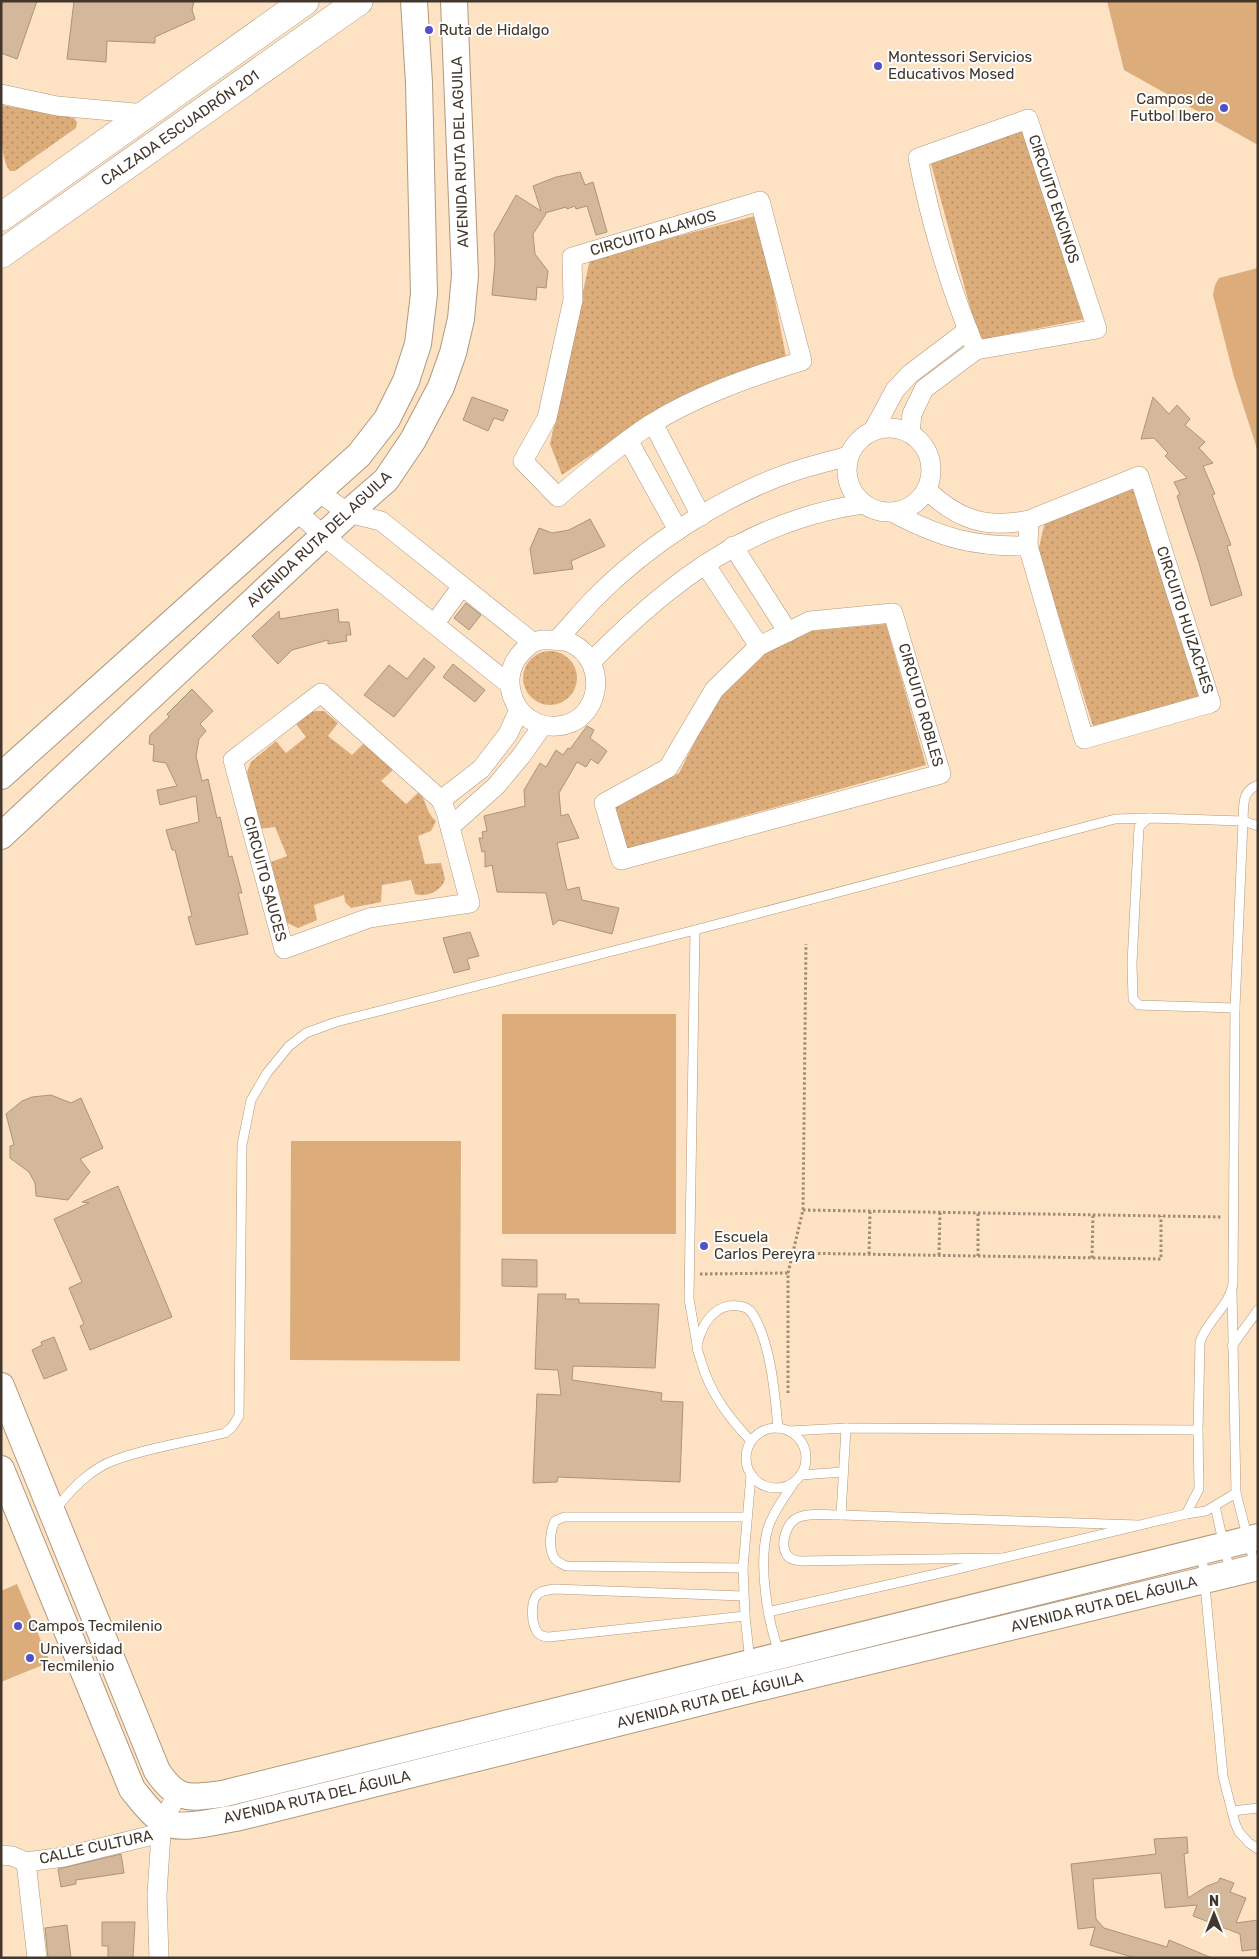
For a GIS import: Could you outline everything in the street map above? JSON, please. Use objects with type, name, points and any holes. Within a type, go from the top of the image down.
[{"type":"main road","name":"CALZADA ESCUADRÓN 201","points":[[2,217],[305,1]]},
{"type":"main road","name":"CALZADA ESCUADRÓN 201","points":[[1,254],[359,1]]},
{"type":"street","points":[[1,776],[359,454],[388,419],[406,381],[418,344],[424,294],[419,83],[414,1]]},
{"type":"street","name":"AVENIDA RUTA DEL AGUILA","points":[[1,836],[348,513],[386,480],[414,440],[441,387],[453,353],[461,310],[464,275],[454,1]]},
{"type":"street","points":[[1,94],[57,106],[146,114]]},
{"type":"street","name":"CIRCUITO ENCINOS","points":[[910,433],[912,414],[924,389],[976,350],[1097,329],[1028,119],[918,158],[938,245],[976,350]]},
{"type":"street","name":"CIRCUITO ALAMOS","points":[[760,201],[802,360],[750,377],[709,394],[653,423],[592,467],[558,497],[524,461],[546,418],[573,300],[572,257],[760,201]]},
{"type":"street","points":[[1,212],[2,217]]},
{"type":"street","points":[[873,431],[895,390],[910,374],[968,330]]},
{"type":"street","points":[[910,374],[924,389]]},
{"type":"street","points":[[388,419],[414,440]]},
{"type":"street","points":[[653,423],[701,516]]},
{"type":"street","points":[[892,428],[910,433],[920,441],[928,452],[931,478],[927,490],[918,502],[906,509],[892,512],[876,510],[863,504],[854,494],[848,482],[849,456],[855,445],[873,431],[892,428]]},
{"type":"street","points":[[628,440],[678,530]]},
{"type":"street","points":[[557,640],[614,581],[634,563],[678,530],[748,491],[796,471],[849,456]]},
{"type":"street","name":"CIRCUITO HUIZACHES","points":[[927,490],[950,509],[964,516],[996,524],[1013,523],[1029,520],[1139,476],[1211,703],[1084,739],[1028,546],[1029,520]]},
{"type":"street","points":[[317,491],[348,513],[381,521],[532,642]]},
{"type":"street","points":[[592,661],[636,617],[664,593],[733,546],[769,529],[816,513],[863,504]]},
{"type":"street","points":[[295,510],[324,536],[509,684]]},
{"type":"street","points":[[892,512],[921,528],[952,539],[986,545],[1028,546]]},
{"type":"street","points":[[952,539],[964,516]]},
{"type":"street","points":[[733,546],[788,632]]},
{"type":"street","points":[[705,564],[759,646]]},
{"type":"street","points":[[435,623],[462,586]]},
{"type":"street","name":"CIRCUITO ROBLES","points":[[893,613],[941,774],[621,860],[604,803],[668,768],[714,690],[759,646],[788,632],[810,622],[893,613]]},
{"type":"street","points":[[557,640],[570,642],[582,650],[592,661],[596,674],[597,689],[592,703],[584,714],[571,723],[557,726],[542,725],[529,720],[518,710],[512,698],[509,684],[511,669],[518,656],[532,642],[557,640]]},
{"type":"street","name":"CIRCUITO SAUCES","points":[[321,693],[441,800],[470,903],[369,918],[284,949],[233,760],[321,693]]},
{"type":"street","points":[[441,800],[481,769],[508,734],[518,710]]},
{"type":"street","points":[[450,827],[496,786],[521,756],[542,725]]},
{"type":"street","points":[[481,769],[496,786]]},
{"type":"street","points":[[1,1386],[157,1770],[165,1782],[177,1794],[162,1827],[157,1895],[159,1958]]},
{"type":"street","points":[[1,1469],[132,1789],[162,1827]]},
{"type":"street","name":"AVENIDA RUTA DEL ÁGUILA","points":[[162,1827],[192,1825],[236,1818],[754,1675],[780,1655],[1253,1539]]},
{"type":"street","name":"AVENIDA RUTA DEL ÁGUILA","points":[[177,1794],[194,1797],[222,1794],[754,1675],[918,1649],[1256,1567]]},
{"type":"street","points":[[911,1622],[918,1649]]},
{"type":"street","points":[[70,1638],[99,1626]]},
{"type":"street","name":"CALLE CULTURA","points":[[1,1855],[12,1856],[26,1862],[64,1857],[162,1827]]},
{"type":"street","points":[[26,1862],[38,1958]]},
{"type":"lane","points":[[1256,1567],[1253,1539],[1236,1493],[1232,1291],[1235,1008],[1243,822],[1246,793],[1251,787],[1258,785]]},
{"type":"lane","points":[[1150,818],[1139,827],[1132,963],[1133,999],[1139,1005],[1235,1008]]},
{"type":"lane","points":[[54,1514],[72,1490],[93,1472],[113,1460],[225,1433],[232,1427],[239,1416],[242,1145],[251,1100],[266,1073],[289,1046],[306,1033],[336,1022],[695,930],[1115,819],[1150,818],[1243,822],[1258,826]]},
{"type":"lane","points":[[695,930],[690,1299],[697,1345],[704,1370],[717,1399],[731,1420],[751,1441]]},
{"type":"lane","points":[[1186,1514],[1199,1489],[1200,1342],[1203,1332],[1232,1291]]},
{"type":"lane","points":[[697,1345],[702,1330],[714,1312],[725,1306],[733,1305],[746,1307],[752,1313],[761,1333],[772,1376],[778,1428]]},
{"type":"lane","points":[[1232,1346],[1258,1310]]},
{"type":"lane","points":[[754,1675],[745,1616],[743,1568],[751,1475],[746,1458],[747,1449],[751,1441],[759,1434],[778,1428],[789,1431],[846,1428],[1198,1430]]},
{"type":"lane","points":[[841,1515],[846,1428]]},
{"type":"lane","points":[[780,1655],[768,1612],[764,1564],[768,1529],[772,1516],[806,1466],[804,1445],[789,1431]]},
{"type":"lane","points":[[801,1475],[843,1472]]},
{"type":"lane","points":[[751,1475],[757,1482],[766,1487],[785,1487],[794,1483]]},
{"type":"lane","points":[[768,1612],[1138,1525],[1198,1513],[1215,1506],[1236,1493]]},
{"type":"lane","points":[[1215,1506],[1212,1549],[1205,1580],[1223,1776],[1239,1832],[1249,1843],[1258,1849]]},
{"type":"lane","points":[[1001,1558],[799,1561],[791,1558],[786,1553],[786,1532],[797,1518],[811,1515],[1138,1525]]},
{"type":"lane","points":[[743,1568],[566,1566],[556,1560],[552,1552],[551,1541],[555,1521],[564,1518],[747,1517]]},
{"type":"lane","points":[[1212,1549],[1230,1574]]},
{"type":"lane","points":[[744,1596],[554,1589],[546,1590],[535,1598],[533,1622],[537,1632],[541,1636],[548,1637],[745,1616]]},
{"type":"lane","points":[[1232,1811],[1258,1808]]},
{"type":"path","points":[[789,1431],[788,1273],[803,1210],[806,944]]},
{"type":"path","points":[[803,1210],[1234,1217]]},
{"type":"path","points":[[869,1254],[870,1211]]},
{"type":"path","points":[[939,1255],[940,1212]]},
{"type":"path","points":[[978,1212],[978,1256]]},
{"type":"path","points":[[1092,1258],[1093,1214]]},
{"type":"path","points":[[792,1253],[1161,1259],[1162,1216]]},
{"type":"path","points":[[690,1274],[788,1273]]},
{"type":"shaded area","name":"Campos de Futbol Ibero","points":[[1107,1],[1258,1],[1258,145],[1124,70]]},
{"type":"shaded area","points":[[1,105],[74,118],[77,122],[76,128],[15,171],[10,171],[4,158]]},
{"type":"shaded area","points":[[1027,129],[1085,319],[979,340],[930,160]]},
{"type":"shaded area","points":[[759,215],[786,357],[620,435],[562,475],[550,444],[590,259]]},
{"type":"shaded area","points":[[1258,268],[1258,452],[1234,377],[1213,295],[1219,278]]},
{"type":"shaded area","points":[[1134,486],[1201,699],[1093,726],[1038,551],[1045,522]]},
{"type":"shaded area","points":[[886,624],[926,765],[626,849],[613,808],[679,773],[719,694],[763,653],[811,631]]},
{"type":"shaded area","points":[[545,651],[555,651],[569,659],[575,668],[577,678],[575,688],[569,697],[555,705],[545,705],[535,700],[528,693],[523,683],[523,673],[528,663],[535,656]]},
{"type":"shaded area","points":[[324,711],[338,723],[328,736],[352,755],[364,743],[392,767],[392,771],[381,781],[406,804],[419,792],[430,814],[436,821],[431,831],[418,836],[425,864],[441,863],[445,879],[441,887],[424,895],[415,894],[411,880],[382,885],[381,902],[351,908],[345,902],[344,895],[314,905],[317,920],[298,928],[287,923],[283,915],[271,862],[287,856],[275,827],[259,829],[247,772],[251,762],[276,741],[286,753],[306,737],[296,724],[310,712]]},
{"type":"shaded area","points":[[502,1014],[676,1014],[676,1234],[502,1234]]},
{"type":"shaded area","points":[[291,1141],[461,1141],[460,1361],[290,1360]]},
{"type":"shaded area","name":"Campos Tecmilenio","points":[[17,1584],[50,1662],[1,1682],[1,1591]]},
{"type":"building","points":[[1,1],[37,1],[17,59],[1,53]]},
{"type":"building","points":[[74,1],[194,1],[192,10],[195,19],[155,37],[155,43],[107,41],[106,62],[67,59]]},
{"type":"building","points":[[580,172],[585,185],[593,182],[607,232],[596,235],[587,206],[576,209],[575,206],[567,209],[566,207],[545,213],[533,234],[535,254],[548,271],[546,288],[537,287],[536,300],[492,295],[495,263],[494,234],[516,195],[541,211],[533,186],[556,177]]},
{"type":"building","points":[[472,397],[508,410],[503,421],[494,418],[488,431],[463,420]]},
{"type":"building","points":[[1153,397],[1169,414],[1177,405],[1190,419],[1185,425],[1205,442],[1199,448],[1213,463],[1203,466],[1215,494],[1212,495],[1231,545],[1227,546],[1242,595],[1211,606],[1177,496],[1180,494],[1174,482],[1187,478],[1165,456],[1168,453],[1154,438],[1141,439]]},
{"type":"building","points":[[590,519],[605,546],[571,561],[573,569],[534,574],[530,549],[539,528],[552,533],[569,530]]},
{"type":"building","points":[[466,603],[481,615],[469,630],[454,618]]},
{"type":"building","points":[[338,609],[339,622],[349,622],[351,635],[346,635],[347,641],[328,644],[328,640],[292,650],[278,664],[252,636],[279,611],[280,619]]},
{"type":"building","points":[[424,658],[435,667],[394,717],[364,695],[389,665],[407,679]]},
{"type":"building","points":[[453,664],[485,690],[475,702],[443,677]]},
{"type":"building","points":[[192,689],[213,711],[200,724],[206,731],[199,739],[196,756],[202,781],[208,779],[217,818],[220,817],[229,857],[232,856],[242,893],[238,893],[248,934],[196,945],[188,917],[192,916],[175,850],[172,850],[166,830],[199,822],[196,796],[160,805],[157,790],[177,786],[166,763],[153,761],[154,745],[149,744],[150,735],[169,717],[167,714]]},
{"type":"building","points":[[587,726],[594,730],[590,738],[607,751],[598,764],[591,759],[586,767],[577,762],[559,793],[561,816],[568,814],[579,838],[557,843],[567,890],[579,887],[582,900],[619,908],[612,934],[559,920],[553,925],[546,893],[497,892],[492,865],[485,867],[485,851],[482,852],[479,838],[483,838],[482,832],[487,831],[484,816],[525,806],[524,790],[540,763],[546,767],[556,750],[563,755],[568,748],[570,749]]},
{"type":"building","points":[[470,932],[479,956],[467,959],[470,969],[454,973],[443,938]]},
{"type":"building","points":[[51,1095],[71,1103],[81,1098],[103,1148],[80,1159],[90,1172],[68,1200],[36,1196],[35,1183],[29,1172],[10,1158],[10,1146],[14,1145],[6,1114],[22,1101],[32,1097]]},
{"type":"building","points":[[118,1186],[172,1317],[90,1350],[80,1326],[84,1324],[69,1288],[82,1282],[54,1219],[89,1203],[82,1202]]},
{"type":"building","points":[[502,1259],[537,1260],[537,1287],[502,1286]]},
{"type":"building","points":[[538,1294],[566,1294],[565,1299],[579,1299],[579,1303],[659,1304],[655,1368],[573,1366],[572,1380],[662,1393],[661,1401],[683,1402],[680,1482],[558,1477],[557,1482],[533,1483],[537,1394],[561,1395],[558,1370],[535,1369]]},
{"type":"building","points":[[54,1337],[67,1370],[44,1379],[32,1350],[42,1345],[41,1342]]},
{"type":"building","points":[[1187,1837],[1188,1853],[1184,1854],[1188,1898],[1207,1886],[1218,1882],[1220,1878],[1234,1883],[1230,1892],[1246,1898],[1236,1923],[1258,1920],[1258,1949],[1242,1951],[1240,1934],[1193,1916],[1197,1905],[1165,1908],[1161,1873],[1093,1879],[1096,1919],[1104,1928],[1167,1947],[1169,1940],[1212,1958],[1136,1958],[1090,1945],[1095,1927],[1078,1929],[1071,1864],[1156,1854],[1154,1839]]},
{"type":"building","points":[[121,1854],[124,1873],[76,1880],[76,1884],[61,1887],[58,1869]]},
{"type":"building","points":[[102,1922],[135,1922],[133,1958],[108,1958],[108,1946],[102,1946]]},
{"type":"building","points":[[67,1925],[71,1958],[48,1958],[45,1928]]},
{"type":"place","name":"Ruta de Hidalgo","points":[[429,30]]},
{"type":"place","name":"Montessori Servicios Educativos Mosed","points":[[878,66]]},
{"type":"place","name":"Campos de Futbol Ibero","points":[[1224,108]]},
{"type":"place","name":"Escuela Carlos Pereyra","points":[[704,1246]]},
{"type":"place","name":"Campos Tecmilenio","points":[[18,1626]]},
{"type":"place","name":"Universidad Tecmilenio","points":[[30,1658]]}]
